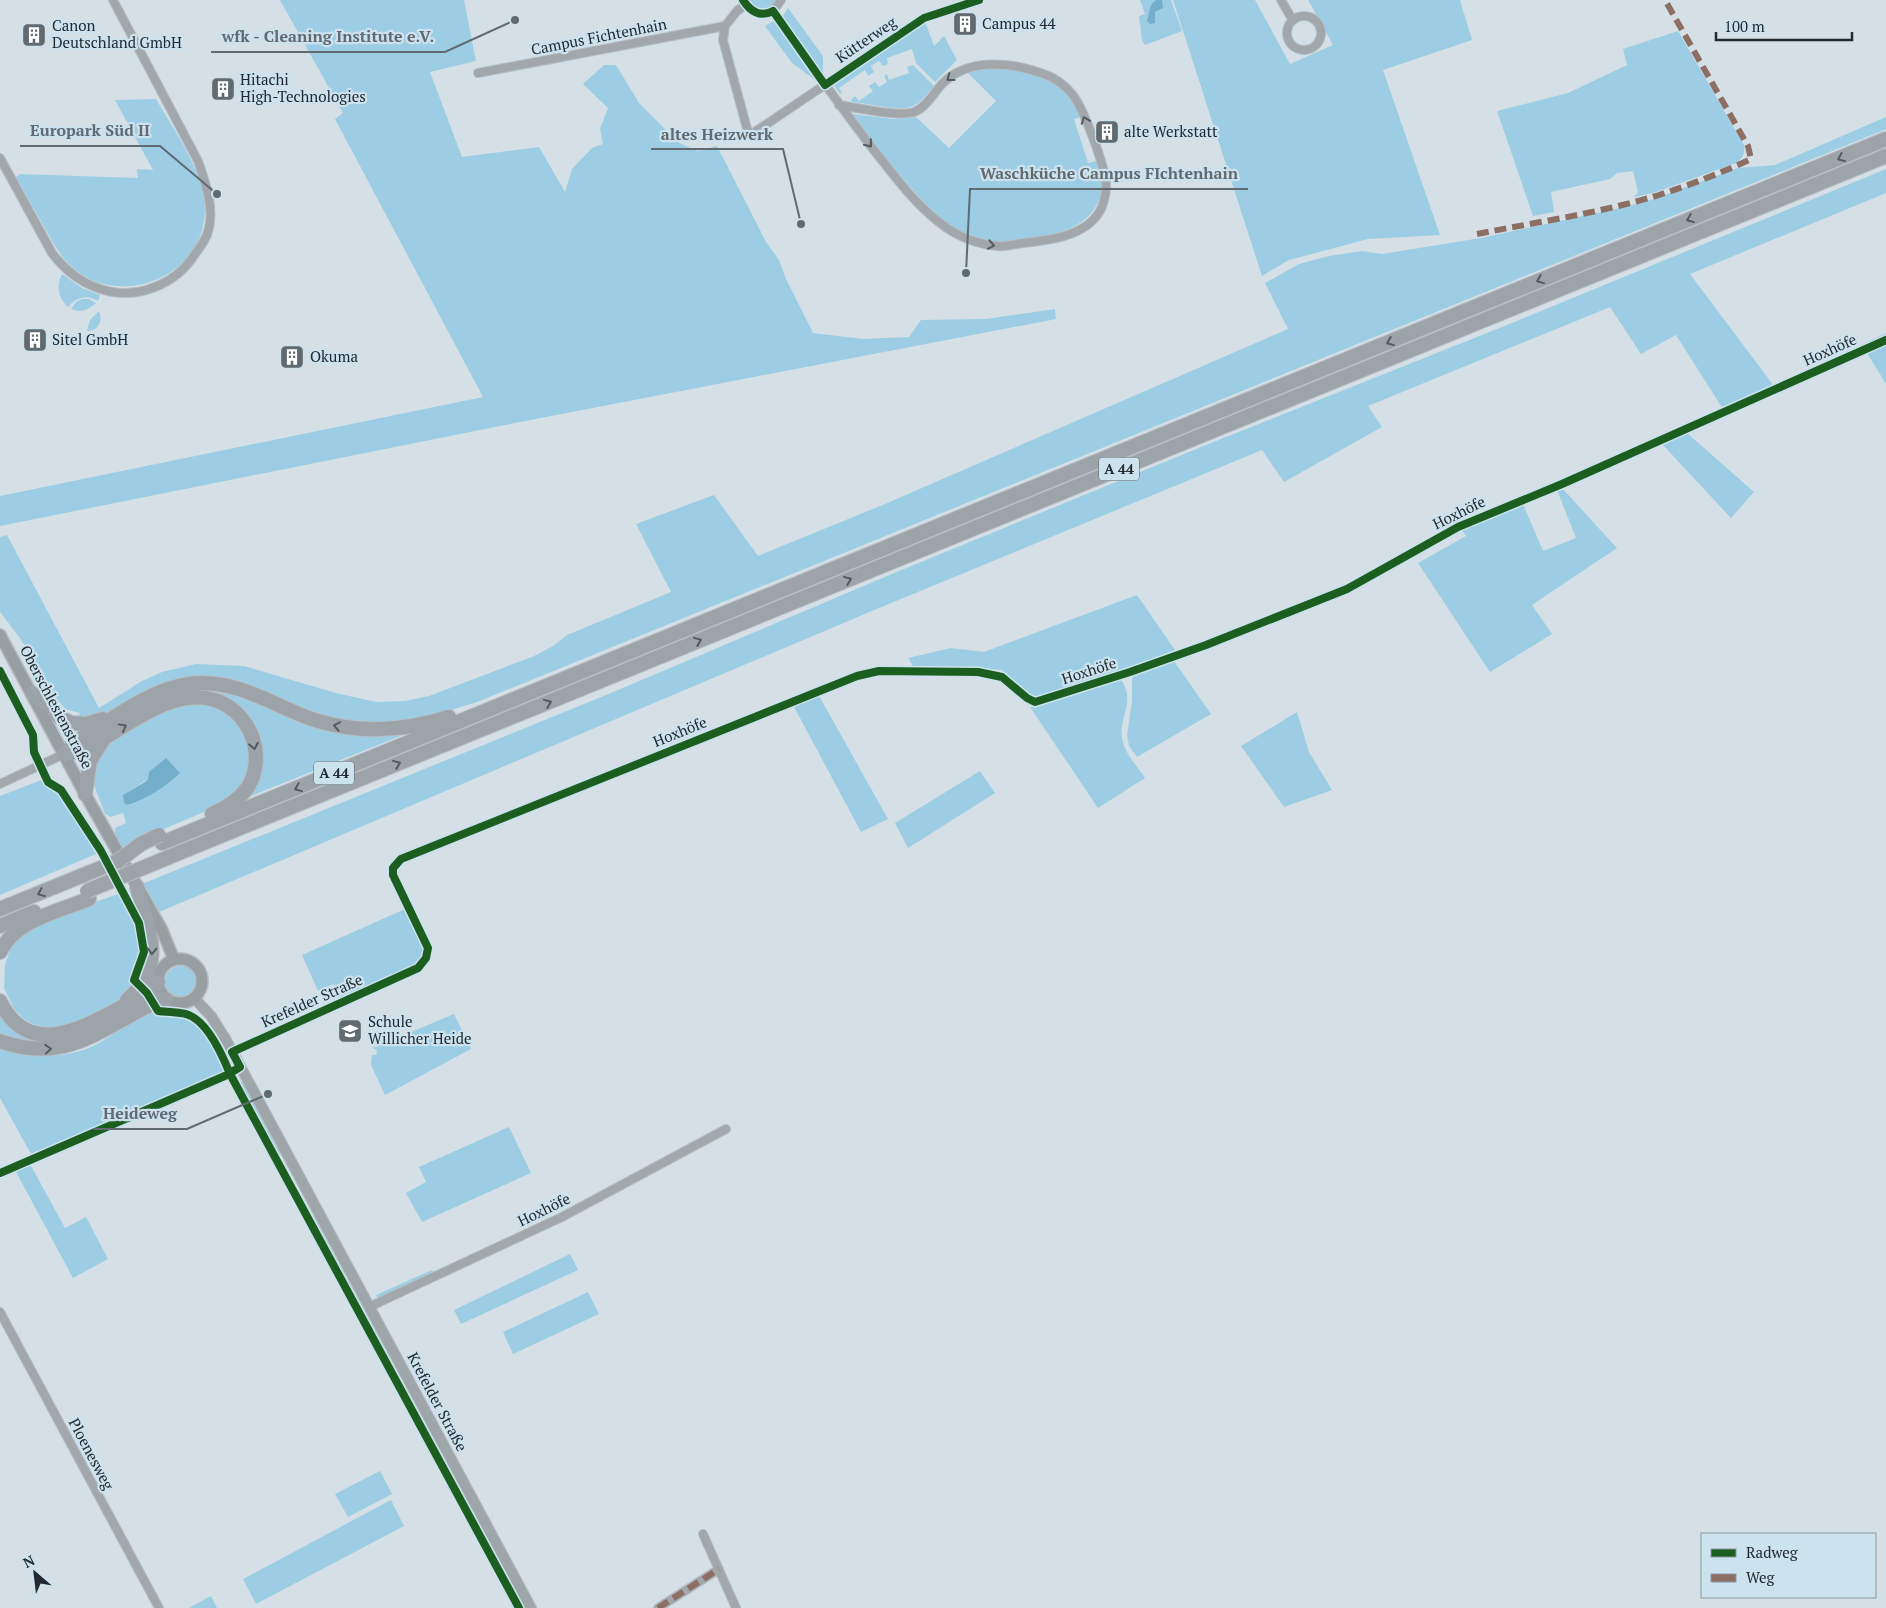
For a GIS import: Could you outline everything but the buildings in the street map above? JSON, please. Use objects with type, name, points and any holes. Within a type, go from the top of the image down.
[{"type":"highway","name":"A 44","points":[[0,909],[118,861],[160,839],[505,703],[1886,139]]},
{"type":"highway","name":"A 44","points":[[0,926],[88,895],[169,862],[250,824],[1886,156]]},
{"type":"highway","points":[[32,693],[49,705],[59,717],[75,724],[94,722],[126,709],[163,690],[196,682],[236,688],[309,718],[332,725],[361,729],[408,728],[505,703]]},
{"type":"highway","points":[[64,754],[81,750],[164,705],[192,697],[211,699],[224,704],[240,716],[249,728],[254,744],[256,761],[252,779],[244,792],[230,805],[160,839]]},
{"type":"highway","points":[[64,754],[76,741],[126,709]]},
{"type":"highway","points":[[85,794],[90,761],[96,748],[105,737]]},
{"type":"highway","points":[[102,1018],[135,993],[144,980],[151,961],[153,950],[151,938],[137,886]]},
{"type":"highway","points":[[0,952],[9,938],[23,927],[88,895]]},
{"type":"highway","points":[[0,1001],[16,1023],[27,1030],[56,1035],[72,1032],[102,1018],[147,993],[158,982]]},
{"type":"highway","points":[[0,1041],[18,1047],[39,1050],[71,1045],[166,999]]},
{"type":"main road","name":"Oberschlesienstraße","points":[[0,635],[85,794]]},
{"type":"main road","points":[[85,794],[166,938],[174,960]]},
{"type":"main road","points":[[186,959],[192,962],[201,973],[202,987],[195,999],[183,1004],[166,999],[159,988],[158,976],[163,966],[174,960],[186,959]]},
{"type":"main road","name":"Krefelder Straße","points":[[195,999],[211,1016],[232,1052],[531,1608]]},
{"type":"street","points":[[0,158],[52,253],[61,266],[83,282],[107,292],[142,292],[166,282],[186,269],[204,240],[209,228],[211,214],[207,187],[198,161],[113,0]]},
{"type":"street","points":[[781,0],[769,14],[756,13],[744,2],[725,26],[723,40],[749,136],[825,84]]},
{"type":"street","name":"Kütterweg","points":[[825,84],[924,18],[979,0]]},
{"type":"street","points":[[1281,0],[1292,19]]},
{"type":"street","points":[[773,11],[839,105],[896,178],[936,220],[967,239],[999,246],[1048,240],[1081,229],[1093,221],[1102,206],[1106,187],[1105,172],[1080,107],[1065,86],[1042,73],[1013,66],[989,65],[966,68],[952,75],[928,102],[916,111],[902,114],[839,105]]},
{"type":"street","points":[[1308,17],[1315,20],[1320,27],[1322,35],[1319,43],[1314,48],[1305,50],[1295,49],[1286,38],[1286,27],[1292,19],[1308,17]]},
{"type":"street","name":"Campus Fichtenhain","points":[[478,73],[725,26]]},
{"type":"street","name":"Hoxhöfe","points":[[418,968],[426,958],[428,948],[393,875],[393,868],[401,859],[857,676],[879,671],[978,672],[1002,677],[1027,698],[1035,702],[1130,672],[1206,645],[1347,589],[1458,527],[1570,480],[1886,340]]},
{"type":"street","points":[[0,784],[64,754]]},
{"type":"street","name":"Krefelder Straße","points":[[232,1052],[418,968]]},
{"type":"street","points":[[0,1172],[219,1079],[240,1067]]},
{"type":"street","name":"Hoxhöfe","points":[[369,1306],[562,1217],[726,1129]]},
{"type":"street","name":"Ploenesweg","points":[[0,1312],[159,1608]]},
{"type":"street","points":[[703,1534],[736,1608]]},
{"type":"street","points":[[658,1608],[719,1569]]},
{"type":"shaded area","points":[[280,0],[464,0],[476,61],[430,72],[462,157],[539,147],[565,192],[572,169],[592,148],[603,144],[600,129],[608,108],[583,84],[604,65],[616,65],[639,103],[679,143],[698,151],[717,146],[766,242],[779,260],[786,279],[813,333],[863,339],[909,337],[921,320],[986,319],[1055,309],[1056,319],[520,422],[0,526],[0,496],[483,397],[335,119],[343,113]]},
{"type":"shaded area","points":[[747,0],[776,0],[770,8],[762,9],[754,6]]},
{"type":"shaded area","points":[[1140,0],[1171,0],[1182,31],[1145,45],[1142,40],[1139,16],[1145,14]]},
{"type":"shaded area","points":[[1156,0],[1162,0],[1163,8],[1155,12],[1155,23],[1150,24],[1147,21],[1150,9]]},
{"type":"shaded area","points":[[1173,0],[1255,0],[1290,64],[1333,45],[1308,0],[1460,0],[1472,40],[1383,70],[1440,235],[1368,239],[1289,260],[1262,276]]},
{"type":"shaded area","points":[[788,8],[823,56],[823,74],[783,16]]},
{"type":"shaded area","points":[[774,21],[815,80],[792,63],[765,26]]},
{"type":"shaded area","points":[[925,21],[934,46],[944,36],[957,60],[935,82],[916,63],[912,49],[887,58],[888,64],[883,66],[879,61],[871,66],[874,72],[868,76],[865,70],[839,88],[842,93],[840,94],[832,83]]},
{"type":"shaded area","points":[[1678,31],[1744,145],[1742,157],[1736,163],[1653,193],[1634,197],[1638,192],[1633,171],[1617,173],[1610,179],[1551,192],[1554,212],[1533,216],[1497,111],[1568,93],[1627,65],[1623,49]]},
{"type":"shaded area","points":[[913,65],[934,86],[915,105],[893,108],[852,102],[851,100],[855,96],[859,101],[873,91],[869,86],[875,82],[879,87],[887,82],[884,76],[887,74],[889,80],[909,73],[907,67]]},
{"type":"shaded area","points":[[991,68],[1020,71],[1045,78],[1066,92],[1074,103],[1081,117],[1074,119],[1088,163],[1097,161],[1101,182],[1098,202],[1091,214],[1080,223],[1051,236],[1004,242],[980,239],[956,230],[931,210],[851,118],[852,114],[893,119],[916,117],[949,148],[996,101],[967,72]]},
{"type":"shaded area","points":[[156,99],[187,152],[200,181],[205,209],[201,233],[190,253],[174,269],[155,280],[133,286],[110,285],[88,278],[69,264],[54,244],[16,177],[20,174],[138,178],[137,169],[153,170],[115,100]]},
{"type":"shaded area","points":[[1886,117],[1886,129],[1884,130],[477,702],[429,717],[390,723],[356,723],[330,718],[195,677],[171,680],[144,691],[98,718],[75,720],[80,713],[65,709],[54,695],[20,638],[0,612],[0,537],[7,535],[99,708],[142,681],[162,672],[196,664],[244,666],[336,693],[376,702],[405,701],[429,696],[534,656],[553,646],[567,635],[671,592],[636,524],[714,495],[758,556],[885,504],[1288,329],[1265,283],[1299,264],[1329,256],[1362,251],[1382,254],[1481,238],[1625,207],[1654,199],[1738,168],[1775,165]]},
{"type":"shaded area","points":[[1886,169],[1886,193],[1690,274],[1774,386],[1723,409],[1676,335],[1641,354],[1610,307],[1368,406],[1382,427],[1284,482],[1262,450],[879,608],[159,912],[142,884],[611,693],[899,571],[1206,445],[1517,321]]},
{"type":"shaded area","points":[[62,274],[82,288],[100,295],[98,301],[85,297],[74,301],[68,307],[62,300],[59,292]]},
{"type":"shaded area","points":[[82,299],[89,299],[96,303],[85,310],[71,309],[76,302]]},
{"type":"shaded area","points":[[99,311],[101,318],[99,325],[91,331],[87,331],[90,320]]},
{"type":"shaded area","points":[[1886,333],[1886,337],[1779,384]]},
{"type":"shaded area","points":[[1886,345],[1886,384],[1867,353]]},
{"type":"shaded area","points":[[1687,433],[1754,492],[1731,518],[1662,444]]},
{"type":"shaded area","points":[[1562,488],[1617,548],[1532,605],[1552,634],[1490,672],[1418,563],[1466,536],[1461,529],[1523,504],[1543,551],[1576,538],[1557,490]]},
{"type":"shaded area","points":[[1137,595],[1177,653],[1032,698],[1002,670],[913,666],[908,658],[951,648],[984,652]]},
{"type":"shaded area","points":[[1174,661],[1211,714],[1137,757],[1129,746],[1127,735],[1132,701],[1132,679],[1136,673]]},
{"type":"shaded area","points":[[1120,678],[1127,695],[1122,726],[1123,742],[1129,756],[1145,778],[1098,808],[1030,707]]},
{"type":"shaded area","points":[[204,688],[240,694],[307,721],[408,733],[241,800],[256,737],[206,696],[80,743],[188,690]]},
{"type":"shaded area","points":[[818,694],[888,819],[861,832],[793,705]]},
{"type":"shaded area","points":[[196,703],[210,706],[234,720],[248,742],[250,755],[248,769],[237,790],[220,805],[122,847],[115,834],[115,828],[126,823],[123,813],[111,817],[105,814],[92,780],[93,770],[101,748],[168,709]],"holes":[[[148,779],[154,791],[144,798],[128,792]]]},
{"type":"shaded area","points":[[1297,712],[1309,752],[1332,790],[1284,807],[1241,746]]},
{"type":"shaded area","points":[[166,758],[180,773],[149,796],[127,805],[124,803],[123,795],[145,782],[148,779],[149,772]]},
{"type":"shaded area","points":[[980,771],[995,793],[908,848],[895,823]]},
{"type":"shaded area","points":[[44,779],[63,796],[96,854],[0,895],[0,796]]},
{"type":"shaded area","points":[[127,891],[142,920],[147,936],[142,975],[128,994],[109,1009],[73,1028],[42,1028],[25,1020],[14,1009],[4,988],[5,965],[11,947],[17,939],[25,931],[75,909]]},
{"type":"shaded area","points":[[405,909],[423,951],[422,958],[414,966],[340,999],[333,984],[318,991],[302,955]]},
{"type":"shaded area","points":[[181,966],[192,971],[197,982],[192,993],[181,998],[170,993],[165,982],[170,971]]},
{"type":"shaded area","points":[[153,994],[158,998],[60,1048],[0,1037],[0,1005],[38,1039],[51,1042]]},
{"type":"shaded area","points":[[165,1005],[185,1008],[198,1017],[231,1062],[220,1074],[31,1154],[0,1098],[0,1049],[46,1056],[69,1054],[97,1044],[134,1020]]},
{"type":"shaded area","points":[[454,1014],[471,1049],[385,1095],[371,1065],[372,1055],[376,1055],[377,1050],[373,1048]]},
{"type":"shaded area","points":[[230,1078],[242,1082],[281,1155],[273,1160]]},
{"type":"shaded area","points":[[509,1127],[531,1173],[422,1222],[406,1193],[426,1182],[419,1167]]},
{"type":"shaded area","points":[[30,1164],[65,1228],[86,1217],[108,1259],[73,1278],[15,1170]]},
{"type":"shaded area","points":[[301,1214],[313,1215],[447,1463],[438,1469]]},
{"type":"shaded area","points":[[570,1254],[578,1270],[461,1324],[454,1310]]},
{"type":"shaded area","points":[[432,1270],[434,1273],[378,1299],[376,1295]]},
{"type":"shaded area","points":[[588,1292],[599,1314],[513,1354],[503,1332]]},
{"type":"shaded area","points":[[380,1471],[392,1494],[348,1517],[335,1494]]},
{"type":"shaded area","points":[[451,1471],[525,1608],[513,1608],[441,1474]]},
{"type":"shaded area","points":[[391,1500],[404,1526],[256,1604],[243,1579]]},
{"type":"shaded area","points":[[211,1596],[217,1608],[189,1608]]},
{"type":"marked path","points":[[1477,234],[1591,212],[1659,195],[1694,183],[1751,159],[1748,146],[1665,0]]},
{"type":"marked path","points":[[658,1608],[719,1569]]},
{"type":"cycle path","points":[[743,0],[756,12],[764,14],[773,11],[825,85],[924,18],[979,0]]},
{"type":"cycle path","points":[[0,1173],[227,1075],[240,1067],[232,1052],[418,968],[426,958],[428,948],[393,875],[393,868],[401,859],[857,676],[879,671],[978,672],[1002,677],[1027,698],[1035,702],[1130,672],[1206,645],[1347,589],[1458,527],[1562,484],[1886,340]]},
{"type":"cycle path","points":[[0,671],[33,735],[34,752],[48,782],[61,790],[101,851],[139,923],[144,952],[134,980],[147,993],[158,1011],[183,1013],[194,1017],[213,1039],[230,1074],[519,1608]]},
{"type":"place","name":"wfk - Cleaning Institute e.V.","points":[[515,20]]},
{"type":"place","name":"Campus 44","points":[[965,24]]},
{"type":"place","name":"Canon Deutschland GmbH","points":[[34,35]]},
{"type":"place","name":"Hitachi High-Technologies","points":[[223,89]]},
{"type":"place","name":"alte Werkstatt","points":[[1107,132]]},
{"type":"place","name":"Europark Süd II","points":[[217,194]]},
{"type":"place","name":"altes Heizwerk","points":[[801,224]]},
{"type":"place","name":"Waschküche Campus FIchtenhain","points":[[966,273]]},
{"type":"place","name":"Sitel GmbH","points":[[35,340]]},
{"type":"place","name":"Okuma","points":[[292,357]]},
{"type":"place","name":"Schule Willicher Heide","points":[[350,1031]]},
{"type":"place","name":"Heideweg","points":[[268,1094]]}]
